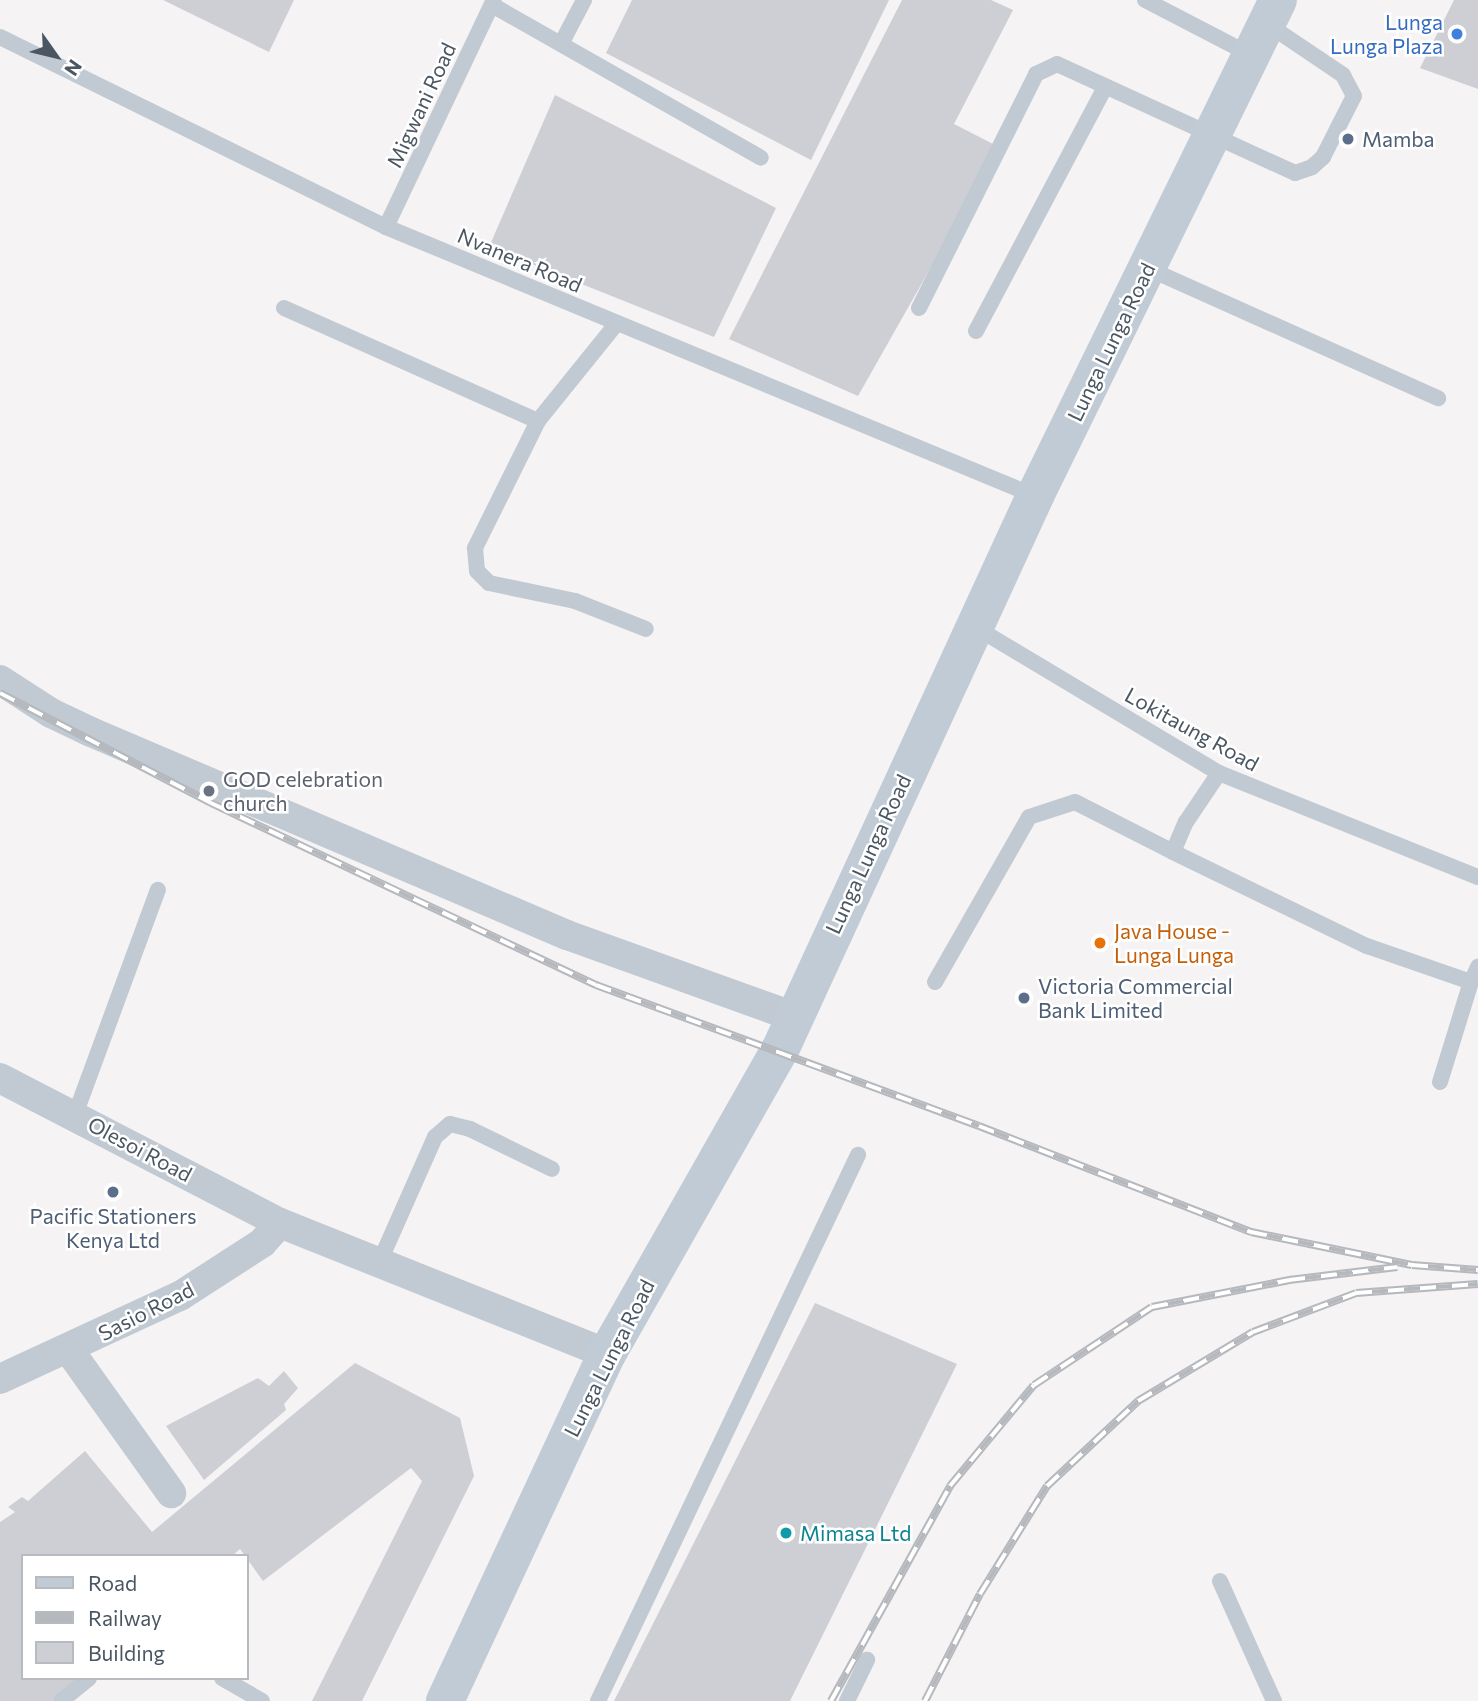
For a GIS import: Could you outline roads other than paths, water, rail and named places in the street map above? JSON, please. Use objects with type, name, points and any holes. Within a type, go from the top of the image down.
[{"type":"main road","name":"Lunga Lunga Road","points":[[445,1701],[607,1354],[780,1051],[792,1016],[1035,496],[1265,26]]},
{"type":"street","points":[[0,680],[51,713],[91,732],[567,935],[792,1016]]},
{"type":"street","name":"Olesoi Road","points":[[0,1077],[280,1223],[607,1354]]},
{"type":"street","name":"Sasio Road","points":[[0,1379],[69,1350],[224,1269],[262,1243],[280,1223]]},
{"type":"street","points":[[69,1350],[171,1493]]},
{"type":"lane","points":[[561,44],[584,0]]},
{"type":"lane","points":[[919,308],[1036,74],[1057,64],[1211,137],[1296,173],[1323,157],[1349,115],[1354,96],[1343,75],[1265,26],[1145,0]]},
{"type":"lane","points":[[493,3],[761,158]]},
{"type":"lane","name":"Migwani Road","points":[[386,227],[493,3]]},
{"type":"lane","name":"Nvanera Road","points":[[0,37],[386,227],[1035,496]]},
{"type":"lane","points":[[976,331],[1105,87]]},
{"type":"lane","points":[[1147,268],[1438,398]]},
{"type":"lane","points":[[284,308],[538,421]]},
{"type":"lane","points":[[617,323],[538,421],[475,548],[477,571],[489,583],[575,601],[646,629]]},
{"type":"lane","name":"Lokitaung Road","points":[[975,627],[1219,773],[1478,877]]},
{"type":"lane","points":[[1173,852],[1186,822],[1219,773]]},
{"type":"lane","points":[[935,982],[1029,817],[1075,802],[1317,925],[1475,975],[1440,1082]]},
{"type":"lane","points":[[75,1115],[158,890]]},
{"type":"lane","points":[[380,1261],[435,1137],[450,1124],[470,1129],[552,1169]]},
{"type":"lane","points":[[598,1701],[858,1155]]},
{"type":"lane","points":[[1220,1581],[1274,1701]]},
{"type":"lane","points":[[848,1701],[867,1660]]},
{"type":"lane","points":[[61,1701],[87,1680]]},
{"type":"lane","points":[[225,1680],[262,1701]]},
{"type":"railway","points":[[0,693],[211,803],[596,985],[979,1126],[1251,1232],[1412,1265],[1478,1270]]},
{"type":"railway","points":[[831,1701],[950,1486],[1034,1385],[1152,1307],[1289,1280],[1397,1267]]},
{"type":"railway","points":[[925,1701],[980,1594],[1047,1486],[1138,1401],[1253,1332],[1356,1293],[1478,1284]]},
{"type":"place","name":"Lunga Lunga Plaza","points":[[1457,34]]},
{"type":"place","name":"Mamba","points":[[1348,139]]},
{"type":"place","name":"GOD celebration church","points":[[209,791]]},
{"type":"place","name":"Java House - Lunga Lunga","points":[[1100,943]]},
{"type":"place","name":"Victoria Commercial Bank Limited","points":[[1024,998]]},
{"type":"place","name":"Pacific Stationers Kenya Ltd","points":[[113,1192]]},
{"type":"place","name":"Mimasa Ltd","points":[[786,1533]]}]
